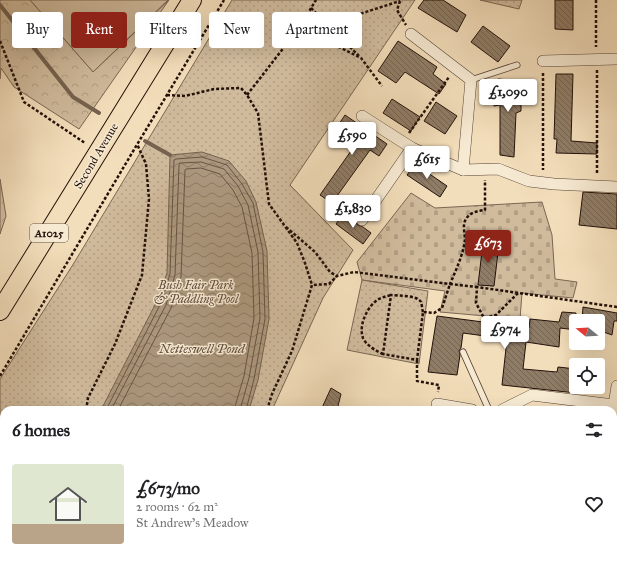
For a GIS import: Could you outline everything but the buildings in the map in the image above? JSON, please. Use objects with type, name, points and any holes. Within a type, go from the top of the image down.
[{"type":"main road","name":"Second Avenue","points":[[0,311],[192,0]]},
{"type":"street","points":[[411,34],[471,80],[463,170]]},
{"type":"street","points":[[543,61],[617,59]]},
{"type":"street","points":[[362,116],[408,145],[463,170],[498,169],[529,181],[617,187]]},
{"type":"street","points":[[362,220],[408,145]]},
{"type":"street","points":[[510,406],[532,395],[614,405],[617,386]]},
{"type":"street","points":[[437,404],[449,406]]},
{"type":"lane","points":[[471,80],[518,65]]},
{"type":"lane","points":[[463,352],[487,406]]},
{"type":"path","points":[[0,376],[137,143],[224,0]]},
{"type":"path","points":[[308,12],[316,0]]},
{"type":"path","points":[[362,12],[400,0]]},
{"type":"path","points":[[400,0],[397,10],[411,34]]},
{"type":"path","points":[[596,0],[597,186]]},
{"type":"path","points":[[311,8],[315,12]]},
{"type":"path","points":[[0,41],[24,102],[87,144]]},
{"type":"path","points":[[247,95],[283,48]]},
{"type":"path","points":[[341,48],[361,58]]},
{"type":"path","points":[[351,48],[361,58],[382,86]]},
{"type":"path","points":[[543,61],[544,183]]},
{"type":"path","points":[[408,145],[455,67]]},
{"type":"path","points":[[166,96],[184,96],[214,89],[241,88],[258,113],[269,204],[281,223],[297,243],[312,285],[292,352],[272,394],[268,406]]},
{"type":"path","points":[[87,406],[88,398],[115,344],[142,275],[149,198],[146,164],[137,143]]},
{"type":"path","points":[[423,312],[434,313],[442,308],[463,249],[465,238],[463,226],[466,218],[472,213],[485,210],[484,169]]},
{"type":"path","points":[[281,223],[315,252],[330,272],[337,276]]},
{"type":"path","points":[[312,285],[329,284],[337,276],[354,272],[477,286],[617,307]]},
{"type":"path","points":[[477,286],[476,303],[484,318],[496,315],[518,293]]},
{"type":"path","points":[[383,354],[391,295]]},
{"type":"path","points":[[417,360],[383,354],[375,350],[363,338],[362,325],[365,315],[373,303],[383,297],[391,295],[412,297],[422,303],[423,312],[417,360],[417,381],[439,385],[437,404]]},
{"type":"green space","points":[[0,0],[30,0],[40,12],[12,12],[12,48],[63,48],[63,38],[93,72],[118,48],[127,48],[127,40],[135,32],[136,48],[79,129],[14,87],[1,68],[0,79]]},
{"type":"green space","points":[[30,0],[168,0],[156,12],[135,12],[135,32],[127,39],[127,12],[71,12],[71,47],[63,38],[63,12],[40,12]]},
{"type":"green space","points":[[169,0],[161,12],[156,12]]},
{"type":"green space","name":"Bush Fair Park & Paddling Pool","points":[[232,0],[415,0],[290,185],[353,250],[323,298],[274,406],[0,406],[0,379],[74,263],[209,38],[209,48],[264,48],[264,12],[225,12]]},
{"type":"green space","points":[[480,0],[522,0],[519,9]]},
{"type":"green space","points":[[72,48],[118,48],[93,72]]},
{"type":"green space","points":[[0,179],[6,216],[0,234]]},
{"type":"green space","points":[[411,193],[435,208],[542,202],[552,235],[555,279],[577,282],[573,298],[522,293],[520,319],[440,312],[445,291],[362,280],[357,262]]},
{"type":"green space","points":[[362,280],[428,291],[419,364],[347,350]]},
{"type":"water","name":"Netteswell Pond","points":[[202,152],[229,161],[246,181],[256,202],[267,251],[269,319],[258,380],[250,406],[103,406],[157,301],[167,273],[170,155]]},
{"type":"waterway","points":[[0,5],[73,97],[99,113]]},
{"type":"waterway","points":[[145,141],[170,155]]}]
